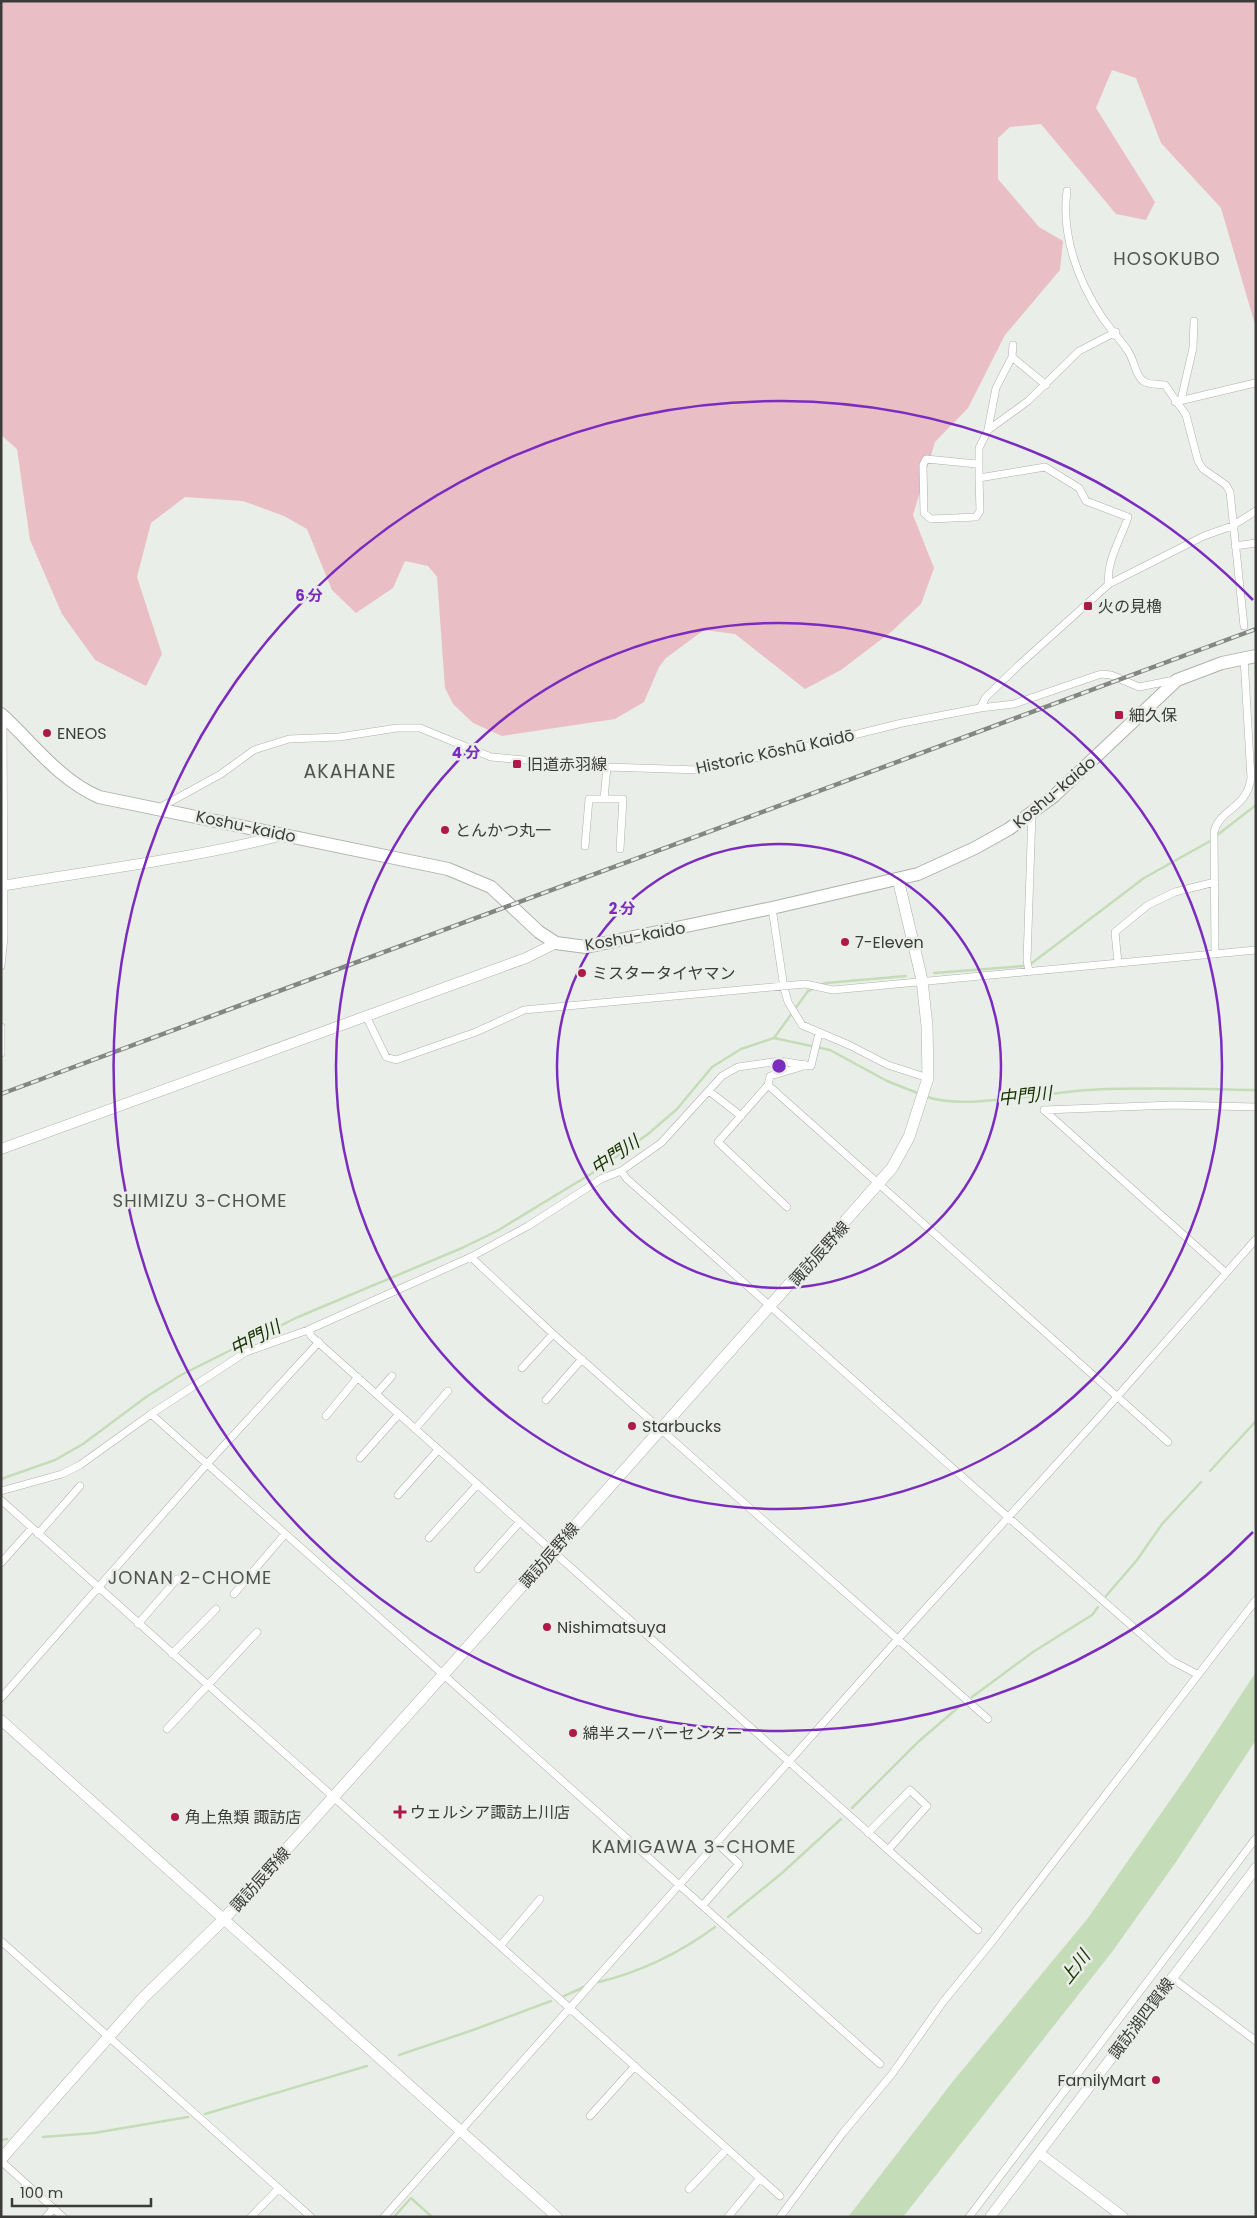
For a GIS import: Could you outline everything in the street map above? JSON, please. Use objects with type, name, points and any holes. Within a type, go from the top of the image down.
[{"type":"highway","name":"Koshu-kaido","points":[[2,715],[65,778],[80,789],[99,796],[448,869],[491,886],[539,932],[556,943],[586,948],[918,874],[975,848],[1032,813],[1061,789],[1177,680],[1201,670],[1250,657]]},
{"type":"main road","name":"諏訪辰野線","points":[[1,2160],[143,1998],[223,1920],[880,1184],[910,1137],[928,1080],[927,1026],[922,980],[898,879]]},
{"type":"street","points":[[1067,192],[1065,210],[1069,240],[1080,275],[1103,318],[1116,332],[1130,353],[1141,379],[1145,383],[1166,385],[1178,401],[1186,415],[1198,461],[1203,469],[1226,485],[1230,492],[1232,526],[1244,626]]},
{"type":"street","points":[[1178,401],[1193,348],[1194,321]]},
{"type":"street","points":[[988,430],[1023,406],[1079,351],[1116,332]]},
{"type":"street","points":[[977,464],[926,459],[923,465],[924,513],[930,519],[976,517],[980,511],[977,464],[979,448],[988,430],[996,388],[1012,356],[1013,345]]},
{"type":"street","points":[[1012,356],[1046,385]]},
{"type":"street","points":[[1178,401],[1255,383]]},
{"type":"street","points":[[979,478],[1045,467],[1079,488],[1086,501],[1128,517],[1112,561],[1109,584]]},
{"type":"street","points":[[980,708],[986,697],[1019,665],[1109,584],[1195,540],[1232,526],[1256,511]]},
{"type":"street","points":[[1235,546],[1256,542]]},
{"type":"street","points":[[1215,953],[1214,832],[1219,821],[1249,791],[1251,778],[1250,657]]},
{"type":"street","name":"Historic Kōshū Kaidō","points":[[158,808],[221,774],[254,750],[270,743],[289,739],[339,737],[397,728],[420,728],[432,731],[491,757],[607,767],[699,770],[793,750],[902,723],[980,708],[1014,704],[1101,674],[1111,675],[1139,687],[1177,680]]},
{"type":"street","points":[[1,966],[4,937],[2,886],[2,715]]},
{"type":"street","points":[[604,799],[607,767]]},
{"type":"street","points":[[585,846],[589,799],[623,799],[620,850]]},
{"type":"street","points":[[1028,970],[1032,813]]},
{"type":"street","points":[[2,886],[162,860],[286,834]]},
{"type":"street","points":[[1118,963],[1115,932],[1157,901],[1175,892],[1215,882]]},
{"type":"street","points":[[772,908],[784,988],[790,1004],[802,1025],[819,1034],[850,1044],[888,1065],[928,1080]]},
{"type":"street","points":[[1,1149],[526,958],[556,943]]},
{"type":"street","points":[[366,1016],[386,1057],[396,1060],[476,1032],[524,1010],[784,988],[805,984],[833,990],[922,980],[1256,950]]},
{"type":"street","points":[[1,1027],[1,1053]]},
{"type":"street","points":[[1,1491],[62,1474],[80,1464],[151,1414],[246,1352],[308,1330],[470,1257],[528,1226],[601,1179],[620,1171],[661,1144],[722,1076],[738,1067],[780,1061],[811,1066],[819,1034]]},
{"type":"street","points":[[786,1207],[718,1142],[768,1085],[770,1076],[804,1064]]},
{"type":"street","points":[[768,1085],[1168,1442]]},
{"type":"street","points":[[709,1090],[742,1116]]},
{"type":"street","points":[[1226,1272],[1044,1110],[1164,1105],[1256,1107]]},
{"type":"street","points":[[620,1171],[1007,1518],[1172,1661],[1197,1674]]},
{"type":"street","points":[[384,2217],[569,2007],[1256,1239]]},
{"type":"street","points":[[470,1257],[553,1334],[988,1719]]},
{"type":"street","points":[[308,1330],[414,1429],[978,1930]]},
{"type":"street","points":[[522,1368],[553,1334]]},
{"type":"street","points":[[1,1698],[207,1464],[319,1342]]},
{"type":"street","points":[[546,1400],[582,1359]]},
{"type":"street","points":[[376,1394],[392,1376]]},
{"type":"street","points":[[326,1416],[358,1378]]},
{"type":"street","points":[[414,1429],[448,1391]]},
{"type":"street","points":[[151,1414],[880,2064]]},
{"type":"street","points":[[360,1458],[398,1414]]},
{"type":"street","points":[[398,1495],[438,1450]]},
{"type":"street","points":[[429,1538],[477,1485]]},
{"type":"street","points":[[1,1564],[80,1486]]},
{"type":"street","points":[[1,1500],[780,2196]]},
{"type":"street","points":[[478,1569],[519,1523]]},
{"type":"street","points":[[234,1594],[285,1534]]},
{"type":"street","points":[[138,1624],[178,1579]]},
{"type":"street","points":[[780,2217],[842,2134],[892,2074],[943,2002],[992,1943],[1197,1674],[1256,1600]]},
{"type":"street","points":[[172,1654],[216,1609]]},
{"type":"street","points":[[167,1729],[257,1632]]},
{"type":"street","points":[[1,1720],[557,2217]]},
{"type":"street","points":[[868,1833],[910,1790],[927,1806],[888,1850]]},
{"type":"street","points":[[969,2217],[1256,1838]]},
{"type":"street","points":[[703,1905],[739,1864],[717,1843]]},
{"type":"street","name":"諏訪湖四賀線","points":[[990,2217],[1256,1868]]},
{"type":"street","points":[[500,1946],[540,1898]]},
{"type":"street","points":[[1,1940],[310,2217]]},
{"type":"street","points":[[1172,1977],[1256,2041]]},
{"type":"street","points":[[590,2116],[635,2066]]},
{"type":"street","points":[[689,2189],[727,2149]]},
{"type":"street","points":[[1039,2153],[1123,2217]]},
{"type":"street","points":[[1,2160],[63,2217]]},
{"type":"street","points":[[728,2217],[760,2178]]},
{"type":"street","points":[[251,2217],[278,2189]]},
{"type":"street","points":[[46,2217],[54,2208]]},
{"type":"shaded area","points":[[1,1],[1256,1],[1256,328],[1221,208],[1161,143],[1136,78],[1112,70],[1096,108],[1155,202],[1146,220],[1116,214],[1041,124],[1010,127],[998,138],[998,179],[1039,227],[1063,241],[1060,270],[1005,335],[968,408],[935,442],[913,515],[934,568],[921,604],[891,632],[841,670],[805,689],[735,634],[704,630],[666,658],[659,667],[644,702],[615,719],[502,736],[473,723],[453,704],[445,688],[437,577],[428,566],[405,561],[393,588],[356,613],[332,590],[307,529],[284,516],[243,501],[185,497],[151,523],[137,577],[162,654],[146,686],[95,660],[62,614],[30,540],[17,449],[1,435]]},
{"type":"water","name":"上川","points":[[1256,1672],[1256,1740],[1176,1862],[1112,1952],[903,2217],[848,2217],[954,2080],[1088,1918],[1192,1769]]},
{"type":"waterway","points":[[1216,836],[1256,805]]},
{"type":"waterway","points":[[934,973],[1023,966],[1032,963],[1144,878],[1212,840]]},
{"type":"waterway","points":[[820,985],[906,976]]},
{"type":"waterway","points":[[774,1038],[808,991],[815,988]]},
{"type":"waterway","name":"中門川","points":[[1,1479],[55,1460],[83,1444],[146,1397],[181,1375],[298,1317],[462,1248],[497,1231],[599,1169],[648,1134],[677,1109],[712,1067],[741,1049],[774,1038],[830,1050],[887,1081],[920,1094]]},
{"type":"waterway","name":"中門川","points":[[925,1096],[959,1102],[1109,1089],[1256,1090]]},
{"type":"waterway","points":[[1210,1471],[1256,1421]]},
{"type":"waterway","points":[[1106,1596],[1137,1560],[1162,1524],[1201,1482]]},
{"type":"waterway","points":[[972,1697],[1033,1652],[1092,1615],[1098,1607]]},
{"type":"waterway","points":[[852,1808],[918,1742],[961,1705]]},
{"type":"waterway","points":[[728,1917],[782,1873],[841,1819]]},
{"type":"waterway","points":[[599,1982],[630,1973],[660,1960],[688,1945],[715,1927]]},
{"type":"waterway","points":[[564,1996],[584,1987]]},
{"type":"waterway","points":[[399,2055],[551,2001]]},
{"type":"waterway","points":[[205,2114],[367,2066]]},
{"type":"waterway","points":[[43,2137],[94,2133],[188,2117]]},
{"type":"waterway","points":[[1,2140],[7,2139]]},
{"type":"waterway","points":[[394,2217],[411,2198],[432,2217]]},
{"type":"railway","points":[[1,1094],[1256,629]]},
{"type":"place","name":"火の見櫓","points":[[1088,606]]},
{"type":"place","name":"細久保","points":[[1119,715]]},
{"type":"place","name":"ENEOS","points":[[47,733]]},
{"type":"place","name":"旧道赤羽線","points":[[517,764]]},
{"type":"place","name":"とんかつ丸一","points":[[445,830]]},
{"type":"place","name":"7-Eleven","points":[[845,942]]},
{"type":"place","name":"ミスタータイヤマン","points":[[582,973]]},
{"type":"place","name":"Starbucks","points":[[632,1426]]},
{"type":"place","name":"Nishimatsuya","points":[[547,1627]]},
{"type":"place","name":"綿半スーパーセンター","points":[[573,1733]]},
{"type":"place","name":"ウェルシア諏訪上川店","points":[[400,1812]]},
{"type":"place","name":"角上魚類 諏訪店","points":[[175,1817]]},
{"type":"place","name":"FamilyMart","points":[[1156,2080]]},
{"type":"district","name":"HOSOKUBO","points":[[1167,259]]},
{"type":"district","name":"AKAHANE","points":[[350,771]]},
{"type":"district","name":"SHIMIZU 3-CHOME","points":[[200,1201]]},
{"type":"district","name":"JONAN 2-CHOME","points":[[190,1578]]},
{"type":"district","name":"KAMIGAWA 3-CHOME","points":[[694,1847]]}]
